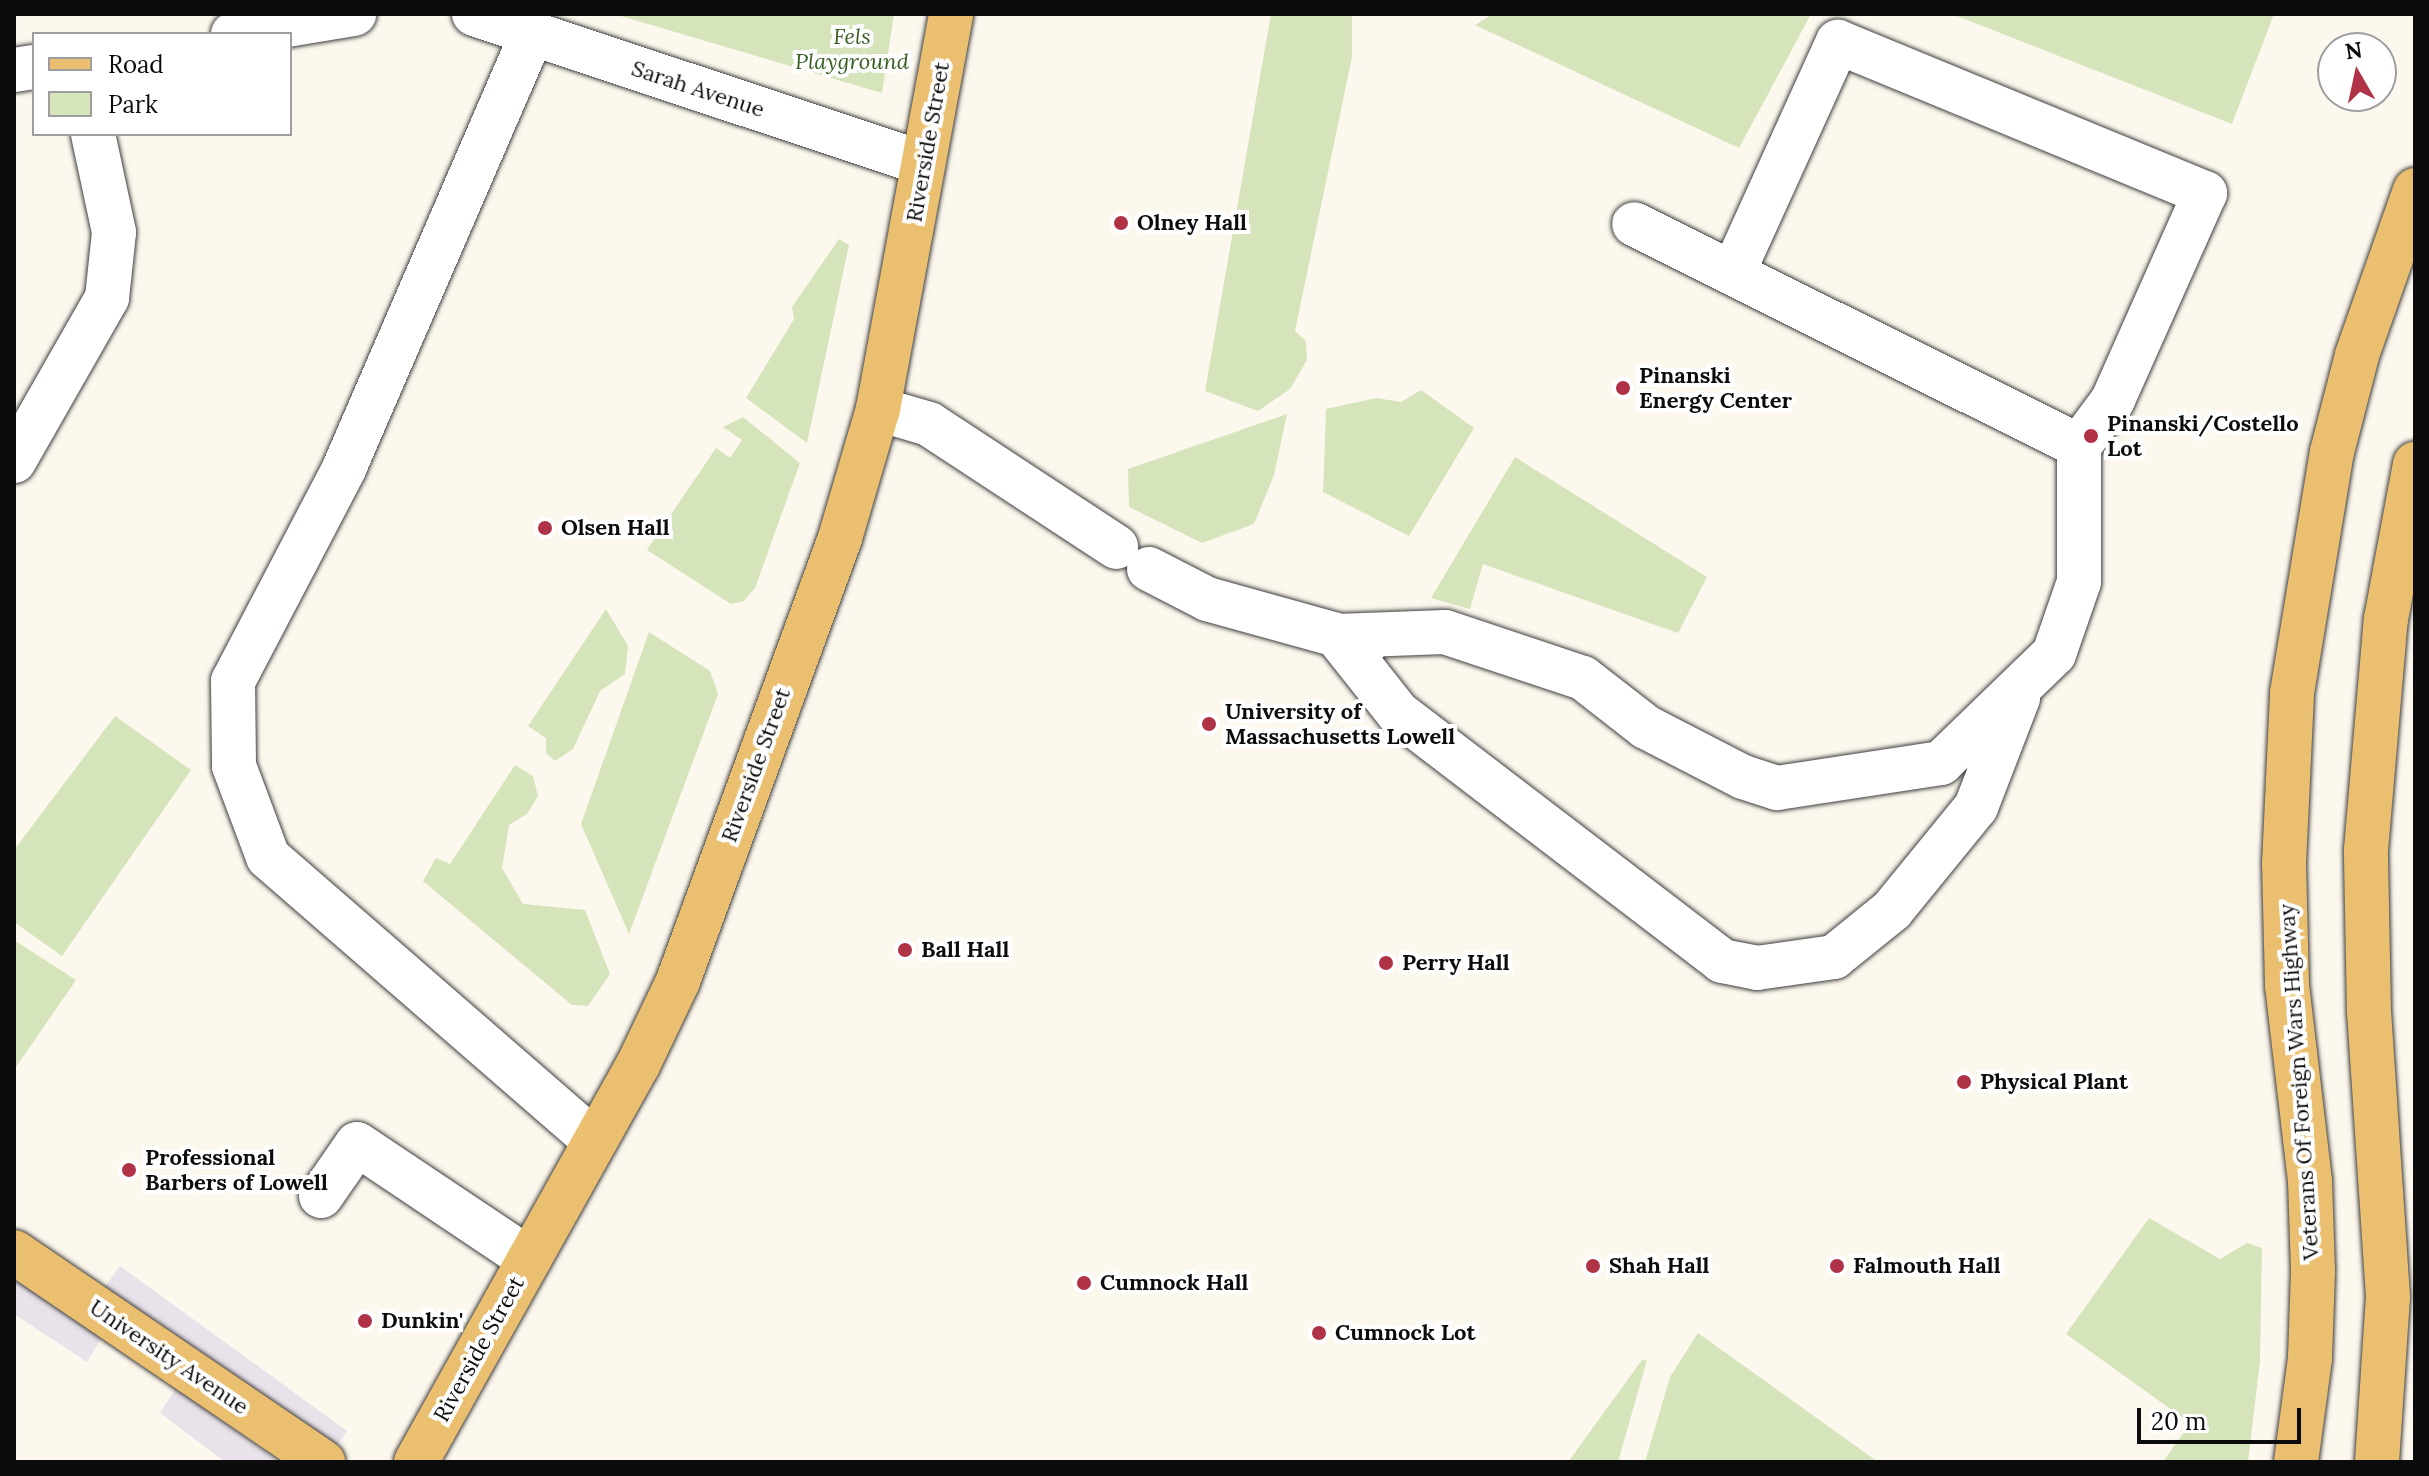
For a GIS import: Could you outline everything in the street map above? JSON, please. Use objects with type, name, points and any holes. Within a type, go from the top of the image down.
[{"type":"main road","name":"Riverside Street","points":[[416,1462],[595,1141],[678,981],[840,538],[878,409],[951,14]]},
{"type":"main road","name":"Veterans Of Foreign Wars Highway","points":[[2296,1462],[2310,1358],[2313,1271],[2310,1181],[2287,985],[2284,864],[2292,693],[2332,452],[2357,355],[2415,190]]},
{"type":"main road","points":[[2377,1462],[2388,1297],[2369,1013],[2366,850],[2384,633],[2415,464]]},
{"type":"main road","name":"University Avenue","points":[[14,1252],[323,1462]]},
{"type":"street","points":[[245,32],[354,14]]},
{"type":"street","name":"Sarah Avenue","points":[[474,14],[923,163]]},
{"type":"street","points":[[532,34],[345,467],[233,681],[234,766],[268,857],[595,1141]]},
{"type":"street","points":[[878,409],[929,424],[1132,558],[1207,599],[1466,669],[1520,660],[1583,678],[1646,727],[1743,777],[1777,788],[1941,763],[2054,654],[2079,582],[2079,446],[2113,400],[2205,193],[1838,42],[1733,273]]},
{"type":"street","points":[[14,461],[107,298],[114,232],[93,136]]},
{"type":"street","points":[[1634,224],[2079,446]]},
{"type":"street","points":[[1337,636],[1398,713],[1722,961],[1757,968],[1834,957],[1892,910],[1976,807],[2023,684]]},
{"type":"street","points":[[321,1196],[357,1144],[529,1259]]},
{"type":"shaded area","points":[[120,1266],[347,1431],[326,1460],[99,1295]]},
{"type":"shaded area","points":[[14,1274],[102,1337],[87,1362],[14,1314]]},
{"type":"shaded area","points":[[176,1388],[280,1462],[225,1462],[160,1413]]},
{"type":"green space","name":"Fels Playground","points":[[614,14],[894,14],[882,93]]},
{"type":"green space","points":[[1271,14],[1352,14],[1352,57],[1295,331],[1306,341],[1307,360],[1290,389],[1258,411],[1205,391]]},
{"type":"green space","points":[[1493,14],[1811,14],[1739,148],[1475,25]]},
{"type":"green space","points":[[1952,14],[2274,14],[2232,124]]},
{"type":"green space","points":[[839,239],[849,245],[807,443],[746,398],[794,319],[792,307]]},
{"type":"green space","points":[[1421,390],[1474,428],[1409,536],[1323,492],[1326,409],[1376,398],[1401,402]]},
{"type":"green space","points":[[1287,414],[1274,475],[1254,524],[1202,543],[1129,507],[1128,469]]},
{"type":"green space","points":[[743,417],[800,463],[755,588],[744,601],[731,604],[647,550],[716,448],[730,458],[742,440],[723,427]]},
{"type":"green space","points":[[1515,457],[1707,577],[1678,633],[1483,564],[1470,609],[1431,598]]},
{"type":"green space","points":[[606,609],[628,646],[625,674],[600,691],[573,749],[555,761],[546,753],[546,738],[528,726]]},
{"type":"green space","points":[[649,632],[710,671],[718,694],[629,934],[581,824]]},
{"type":"green space","points":[[115,716],[191,770],[62,956],[14,922],[14,850]]},
{"type":"green space","points":[[515,765],[533,776],[538,796],[527,814],[509,825],[502,868],[523,904],[585,910],[610,974],[588,1006],[572,1005],[423,881],[436,858],[450,864]]},
{"type":"green space","points":[[14,940],[76,980],[14,1070]]},
{"type":"green space","points":[[2149,1218],[2220,1259],[2247,1243],[2262,1248],[2260,1361],[2248,1462],[2163,1462],[2190,1423],[2066,1334]]},
{"type":"green space","points":[[1698,1333],[1878,1462],[1645,1462],[1670,1377]]},
{"type":"green space","points":[[1642,1360],[1647,1360],[1618,1462],[1568,1462]]},
{"type":"place","name":"Olney Hall","points":[[1121,223]]},
{"type":"place","name":"Pinanski Energy Center","points":[[1623,388]]},
{"type":"place","name":"Pinanski/Costello Lot","points":[[2091,436]]},
{"type":"place","name":"Olsen Hall","points":[[545,528]]},
{"type":"place","name":"University of Massachusetts Lowell","points":[[1209,724]]},
{"type":"place","name":"Ball Hall","points":[[905,950]]},
{"type":"place","name":"Perry Hall","points":[[1386,963]]},
{"type":"place","name":"Physical Plant","points":[[1964,1082]]},
{"type":"place","name":"Professional Barbers of Lowell","points":[[129,1170]]},
{"type":"place","name":"Shah Hall","points":[[1593,1266]]},
{"type":"place","name":"Falmouth Hall","points":[[1837,1266]]},
{"type":"place","name":"Cumnock Hall","points":[[1084,1283]]},
{"type":"place","name":"Dunkin'","points":[[365,1321]]},
{"type":"place","name":"Cumnock Lot","points":[[1319,1333]]}]
